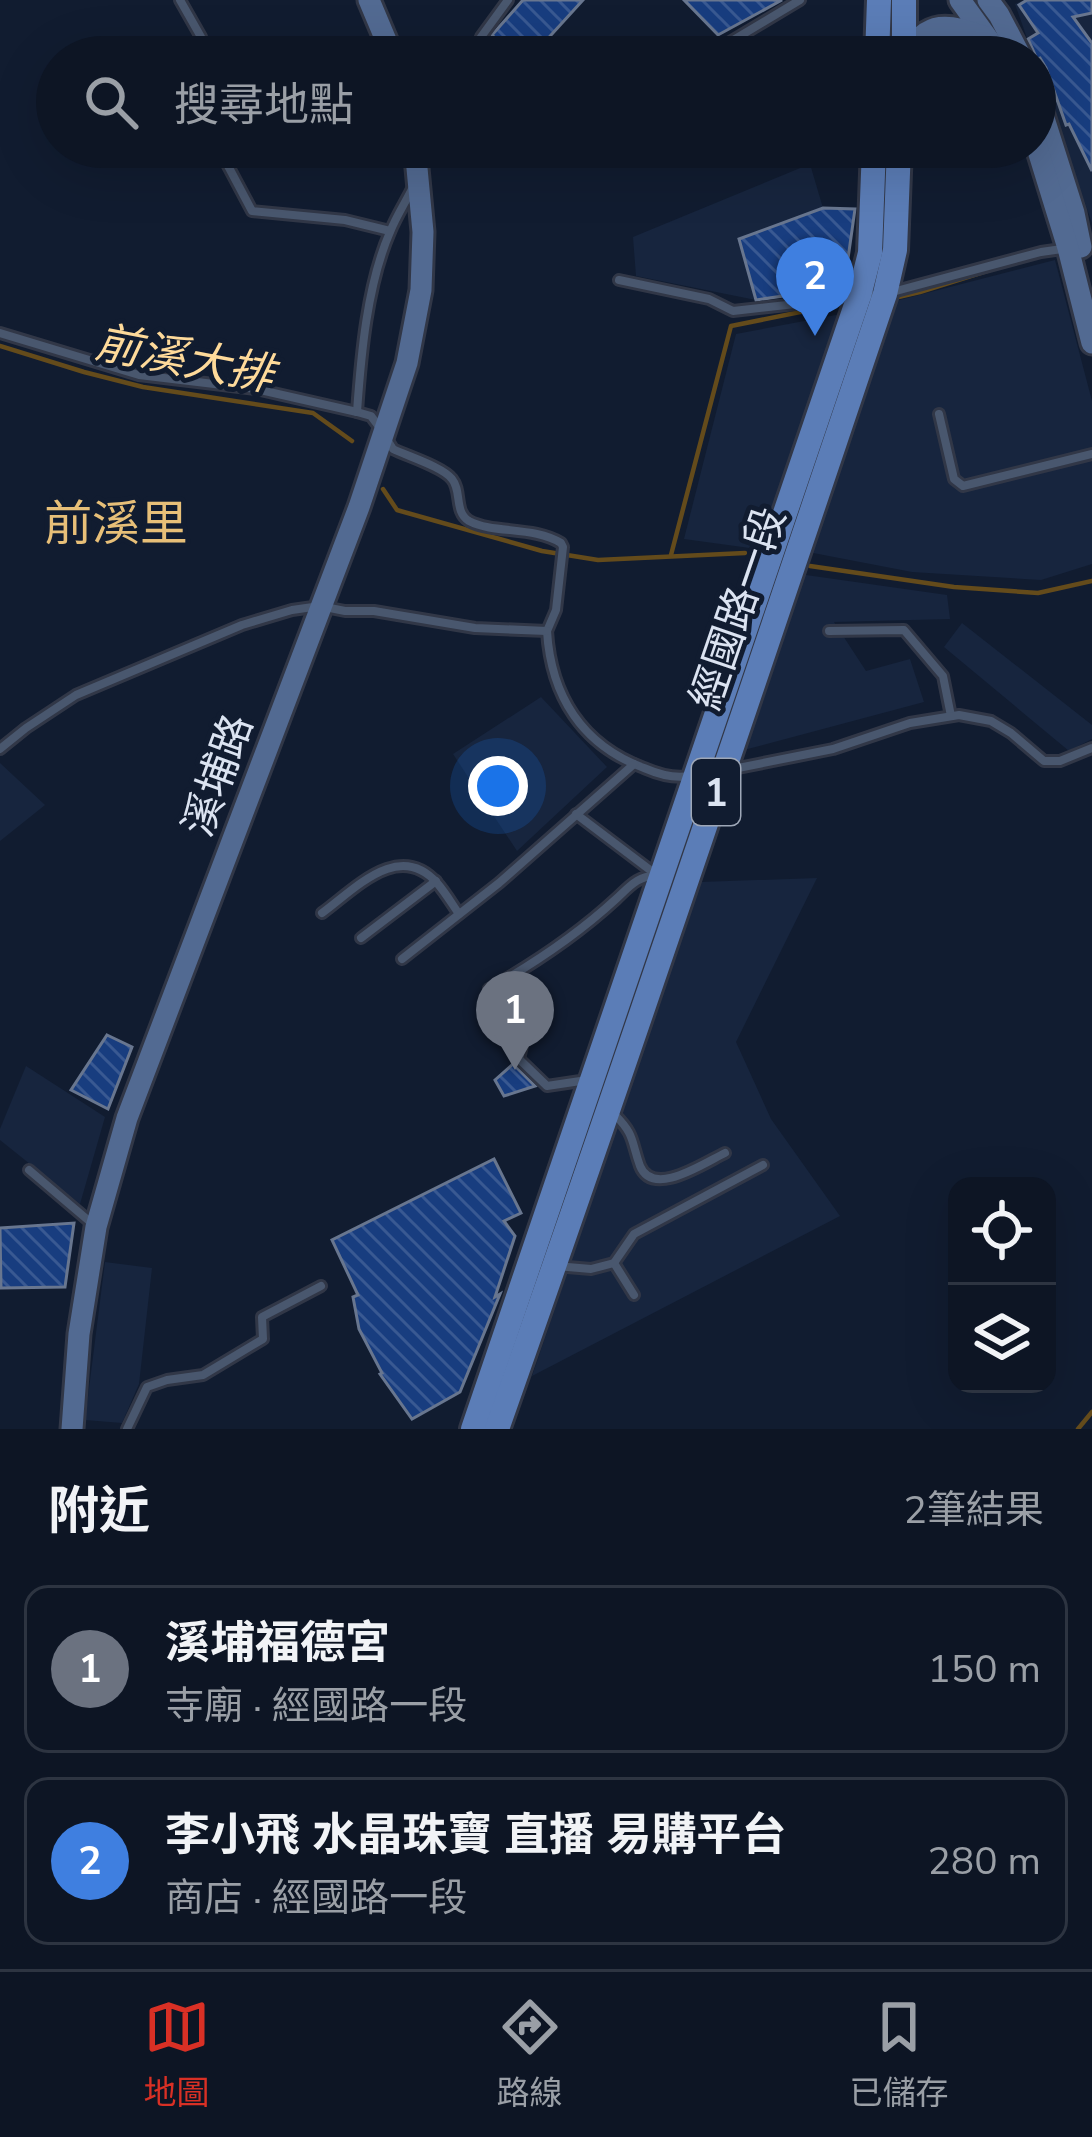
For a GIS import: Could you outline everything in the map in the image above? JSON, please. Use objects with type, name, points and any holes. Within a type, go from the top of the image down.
[{"type":"main road","points":[[878,36],[879,0]]},
{"type":"main road","points":[[904,0],[905,36]]},
{"type":"main road","name":"經國路一段","points":[[473,1429],[700,844],[709,773],[859,296],[870,253],[873,168]]},
{"type":"main road","name":"經國路一段","points":[[497,1429],[554,1266],[607,1091],[659,877],[709,773],[885,294],[895,250],[898,168]]},
{"type":"street","points":[[369,0],[384,36]]},
{"type":"street","points":[[961,0],[985,36]]},
{"type":"street","points":[[988,0],[1010,36]]},
{"type":"street","points":[[922,36],[942,25],[982,36]]},
{"type":"street","points":[[1056,156],[1092,288]]},
{"type":"street","name":"溪埔路","points":[[72,1429],[79,1334],[96,1227],[127,1118],[359,507],[407,363],[421,290],[418,168]]},
{"type":"street","points":[[1043,168],[1092,343]]},
{"type":"lane","points":[[180,0],[200,36]]},
{"type":"lane","points":[[482,36],[508,0]]},
{"type":"lane","points":[[740,36],[800,0]]},
{"type":"lane","points":[[229,168],[252,212],[345,220],[390,231]]},
{"type":"lane","points":[[357,412],[361,359],[379,262],[422,168]]},
{"type":"lane","points":[[619,280],[709,299],[734,311],[885,294],[1068,248]]},
{"type":"lane","points":[[0,333],[139,375],[256,389],[371,416],[393,449],[448,474],[455,482],[465,518],[561,542],[556,610],[547,631],[556,677],[578,724],[634,764],[681,778],[832,749],[910,723],[951,716],[991,722],[1044,761],[1060,761],[1092,748]]},
{"type":"lane","points":[[939,414],[958,484],[1092,454]]},
{"type":"lane","points":[[0,749],[76,695],[242,625],[292,610],[320,606],[475,628],[547,631]]},
{"type":"lane","points":[[829,631],[904,630],[943,676],[951,716]]},
{"type":"lane","points":[[402,958],[499,884],[634,764]]},
{"type":"lane","points":[[576,814],[659,877]]},
{"type":"lane","points":[[322,913],[394,865],[416,868],[436,881],[459,914]]},
{"type":"lane","points":[[659,877],[640,877],[590,923],[489,989],[525,1033],[519,1058],[547,1086],[607,1091],[631,1131],[642,1172],[648,1178],[665,1181],[725,1153]]},
{"type":"lane","points":[[362,938],[436,881]]},
{"type":"lane","points":[[554,1266],[591,1269],[614,1263],[634,1234],[763,1165]]},
{"type":"lane","points":[[29,1170],[96,1227]]},
{"type":"lane","points":[[614,1263],[634,1295]]},
{"type":"lane","points":[[127,1429],[147,1387],[203,1375],[263,1340],[262,1317],[321,1286]]},
{"type":"shaded area","points":[[1092,0],[1092,223],[1056,121],[1056,36],[1026,36],[1015,4]]},
{"type":"shaded area","points":[[800,168],[811,168],[823,208],[739,239],[756,300],[636,276],[633,237]]},
{"type":"shaded area","points":[[1055,260],[1092,401],[1092,564],[1041,580],[912,572],[808,552],[888,303]]},
{"type":"shaded area","points":[[841,314],[757,549],[684,539],[736,334]]},
{"type":"shaded area","points":[[799,574],[947,595],[950,619],[834,622],[866,671],[910,659],[924,702],[744,750]]},
{"type":"shaded area","points":[[962,623],[1092,725],[1092,739],[1069,751],[944,647]]},
{"type":"shaded area","points":[[541,697],[607,767],[517,851],[453,754]]},
{"type":"shaded area","points":[[0,763],[45,805],[0,841]]},
{"type":"shaded area","points":[[817,878],[736,1042],[771,1119],[840,1216],[532,1376],[700,882]]},
{"type":"shaded area","points":[[26,1066],[105,1117],[80,1204],[0,1140],[0,1129]]},
{"type":"shaded area","points":[[105,1262],[152,1268],[139,1384],[122,1423],[85,1420]]},
{"type":"building","points":[[523,0],[583,0],[550,36],[492,35]]},
{"type":"building","points":[[684,0],[782,0],[718,35]]},
{"type":"building","points":[[1027,0],[1092,0],[1092,13],[1073,17],[1092,43],[1092,171],[1056,96],[1056,36],[1033,36],[1038,33],[1019,5]]},
{"type":"building","points":[[823,208],[855,209],[844,287],[756,300],[739,239]]},
{"type":"building","points":[[107,1035],[132,1047],[108,1109],[71,1090]]},
{"type":"building","points":[[513,1064],[535,1086],[504,1096],[495,1080]]},
{"type":"building","points":[[494,1159],[521,1213],[504,1221],[515,1236],[495,1297],[500,1294],[460,1392],[412,1419],[380,1374],[359,1329],[353,1297],[358,1295],[332,1240]]},
{"type":"building","points":[[74,1223],[65,1287],[1,1288],[0,1228]]},
{"type":"waterway","points":[[894,298],[1009,264]]},
{"type":"waterway","points":[[671,555],[731,326],[840,304]]},
{"type":"waterway","name":"前溪大排","points":[[0,346],[143,387],[313,413],[352,441]]},
{"type":"waterway","name":"前溪大排","points":[[383,489],[397,510],[542,551],[598,560],[745,553]]},
{"type":"waterway","name":"前溪大排","points":[[810,566],[954,587],[1038,593],[1092,581]]},
{"type":"waterway","points":[[1078,1429],[1092,1412]]},
{"type":"place","name":"李小飛 水晶珠寶 直播 易購平台","points":[[815,336]]},
{"type":"place","name":"溪埔福德宮","points":[[515,1070]]},
{"type":"district","name":"前溪里","points":[[116,523]]}]
